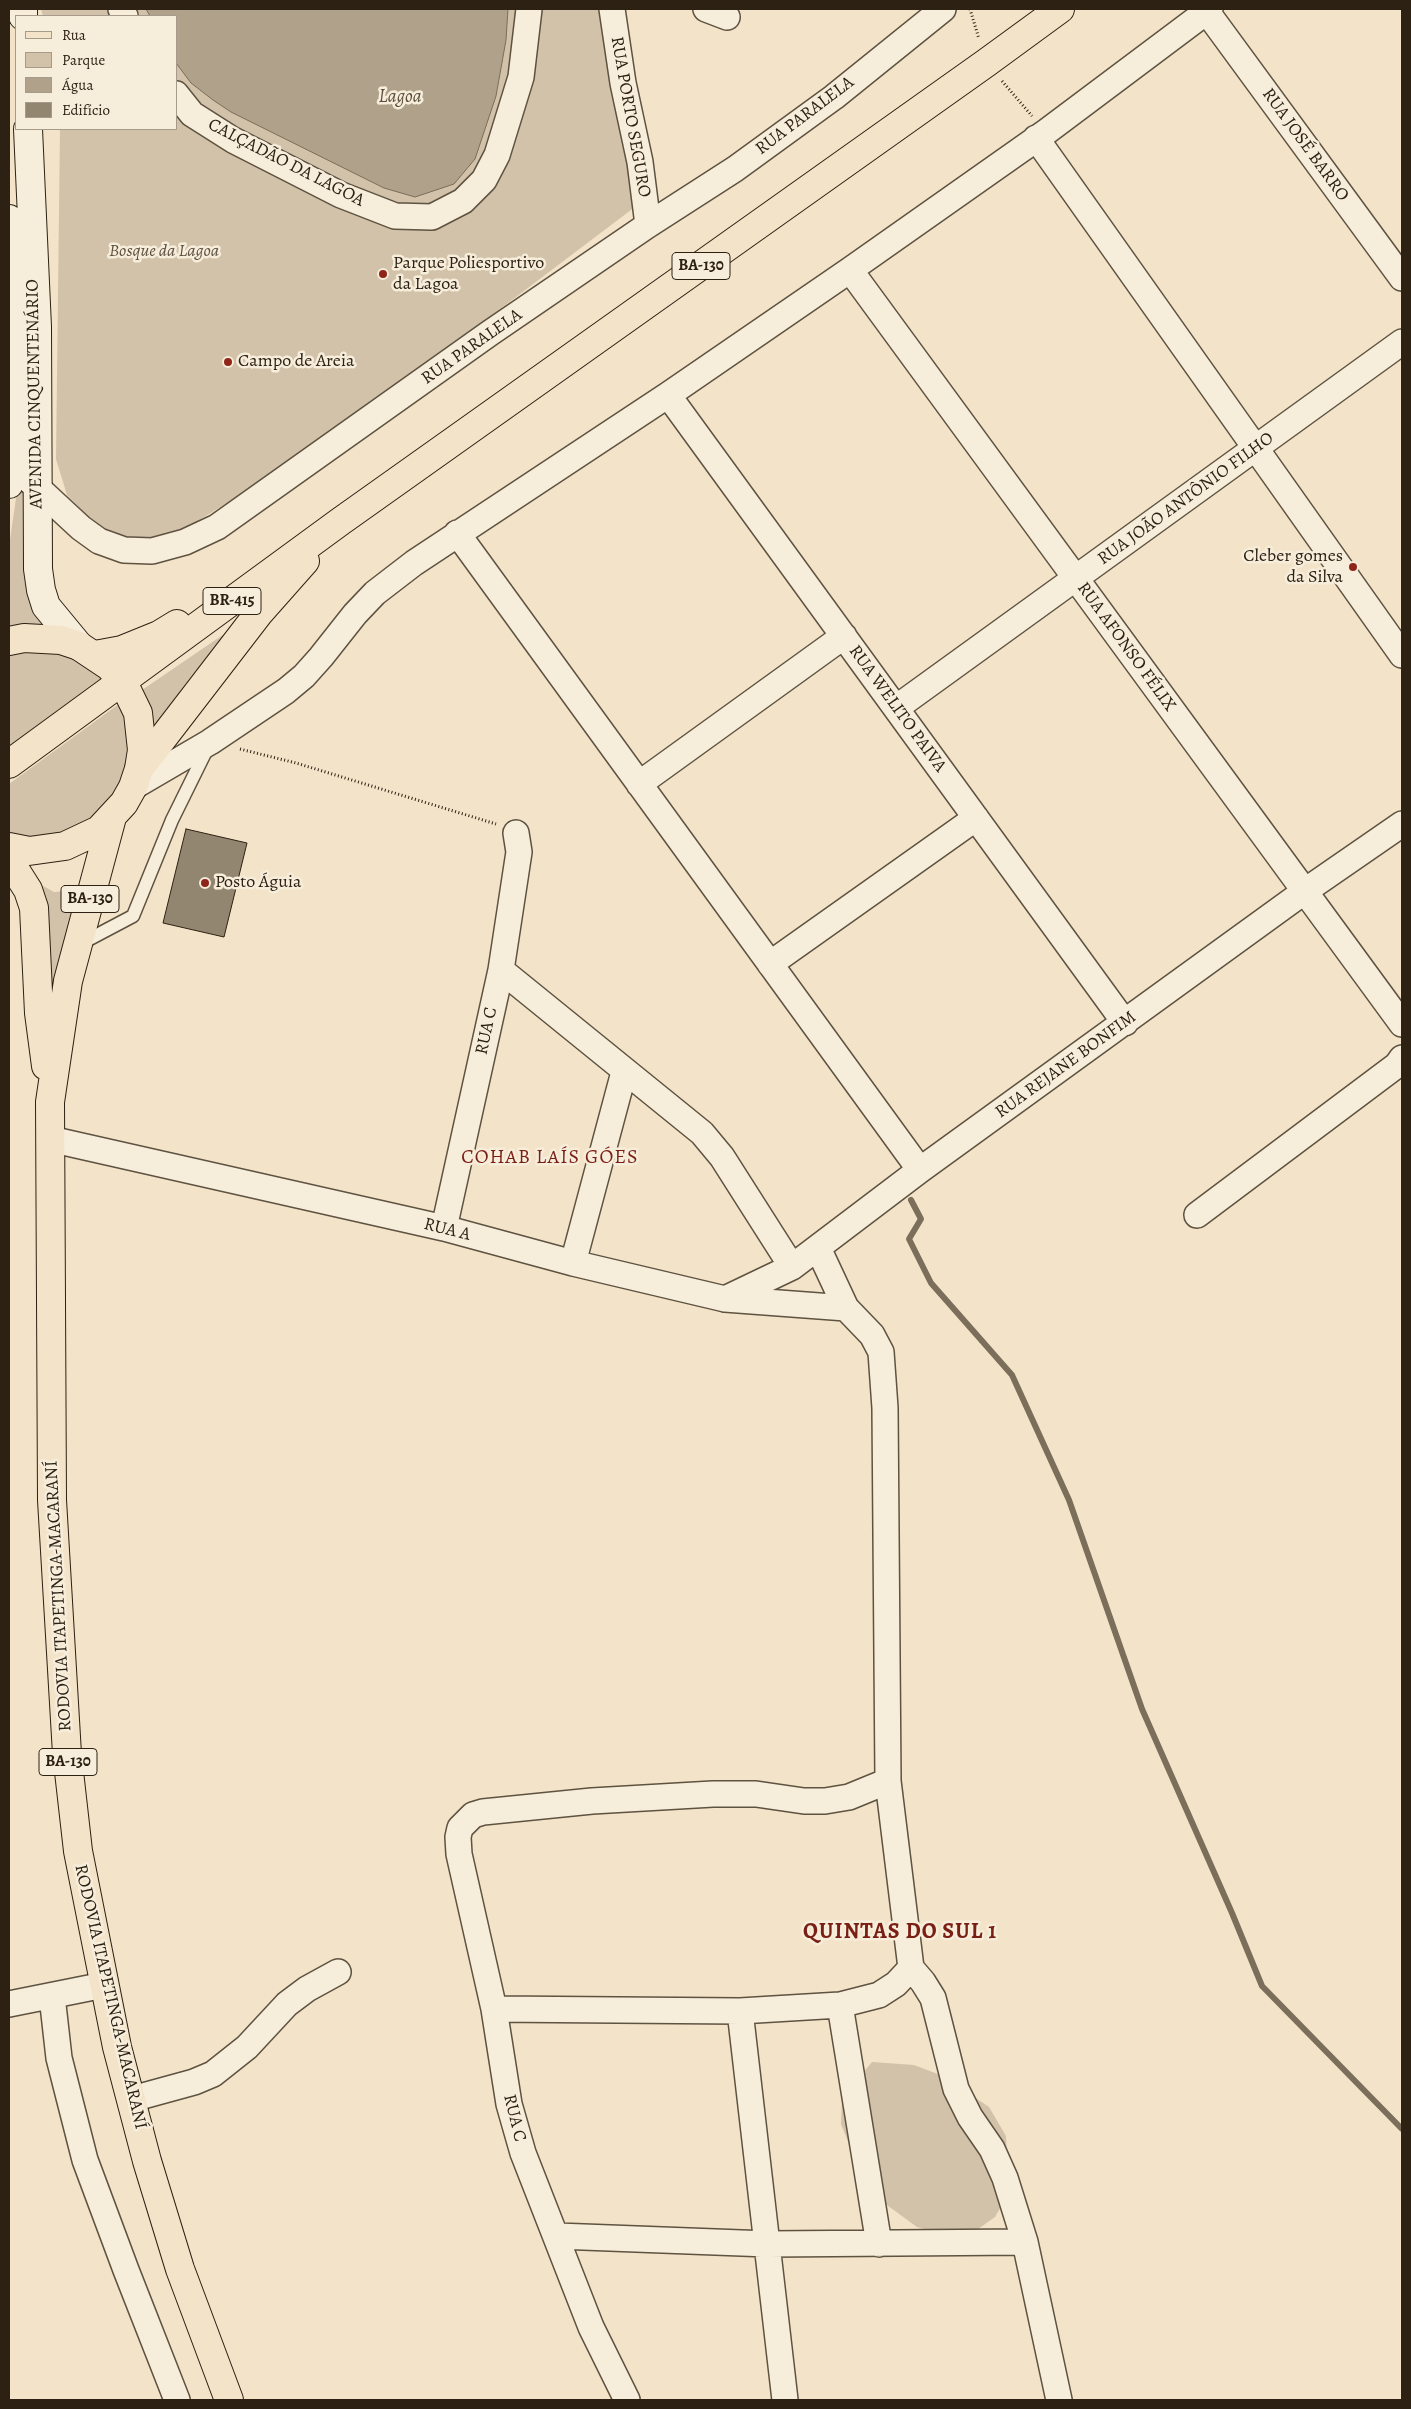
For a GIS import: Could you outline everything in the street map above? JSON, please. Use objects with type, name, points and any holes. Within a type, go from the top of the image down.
[{"type":"main road","name":"BA-130","points":[[341,521],[1060,9]]},
{"type":"main road","name":"AVENIDA CINQUENTENÁRIO","points":[[28,130],[37,327],[36,486],[38,569],[41,590],[52,614],[87,650]]},
{"type":"main road","name":"AVENIDA CINQUENTENÁRIO","points":[[9,219],[14,372],[10,470]]},
{"type":"main road","points":[[9,641],[43,637],[87,650],[122,650],[159,635],[341,521]]},
{"type":"main road","points":[[9,847],[29,851],[65,846],[98,830],[112,817],[136,778],[259,614],[341,521]]},
{"type":"main road","name":"BR-415","points":[[9,764],[341,521]]},
{"type":"main road","points":[[87,650],[110,666],[122,680],[138,713],[142,741],[136,778]]},
{"type":"main road","name":"BA-130","points":[[78,946],[112,817]]},
{"type":"main road","points":[[9,860],[28,890],[34,908],[40,1013],[50,1102]]},
{"type":"main road","name":"RODOVIA ITAPETINGA-MACARANÍ","points":[[78,946],[68,981],[50,1102],[52,1500],[67,1754],[78,1851],[117,2048],[147,2161],[180,2269],[229,2400]]},
{"type":"street","name":"CALÇADÃO DA LAGOA","points":[[178,96],[192,114],[233,140],[341,196],[395,216],[432,217],[463,201],[484,180],[497,155],[521,77],[529,9]]},
{"type":"street","name":"RUA PORTO SEGURO","points":[[612,9],[623,83],[640,162],[648,225]]},
{"type":"street","points":[[136,778],[210,742],[286,691],[304,676],[355,614],[375,593],[457,532],[668,395],[850,270],[1040,135],[1209,10]]},
{"type":"street","name":"RUA JOSÉ BARRO","points":[[1209,10],[1402,278]]},
{"type":"street","name":"RUA PARALELA","points":[[10,470],[36,486],[80,528],[99,541],[124,550],[152,551],[185,542],[225,522],[490,333],[648,225],[735,169],[834,97],[938,11]]},
{"type":"street","points":[[1040,135],[1256,448],[1402,655]]},
{"type":"street","name":"RUA AFONSO FÉLIX","points":[[850,270],[1402,1024]]},
{"type":"street","name":"RUA JOÃO ANTÔNIO FILHO","points":[[896,708],[1402,342]]},
{"type":"street","name":"RUA WELITO PAIVA","points":[[668,395],[1125,1023]]},
{"type":"street","points":[[457,532],[920,1170]]},
{"type":"street","points":[[639,784],[844,636]]},
{"type":"street","points":[[770,964],[976,818]]},
{"type":"street","name":"RUA REJANE BONFIM","points":[[725,1299],[792,1267],[920,1170],[1305,891],[1402,824]]},
{"type":"street","name":"RUA C","points":[[444,1228],[501,970],[519,852],[516,833]]},
{"type":"street","points":[[501,970],[624,1072],[702,1133],[726,1163],[792,1267]]},
{"type":"street","points":[[1197,1216],[1397,1065],[1402,1058]]},
{"type":"street","points":[[572,1263],[624,1072]]},
{"type":"street","name":"RUA A","points":[[50,1139],[444,1228],[572,1263],[725,1299],[846,1308]]},
{"type":"street","points":[[818,1248],[846,1308],[872,1335],[882,1352],[884,1371],[888,1781],[911,1968],[933,1998],[956,2089],[970,2117],[992,2149],[1005,2178],[1025,2242],[1059,2400]]},
{"type":"street","name":"RUA C","points":[[627,2400],[591,2327],[523,2153],[509,2104],[494,2009],[459,1854],[458,1837],[460,1828],[473,1815],[483,1812],[592,1801],[730,1794],[756,1794],[804,1802],[825,1801],[849,1796],[888,1781]]},
{"type":"street","points":[[494,2009],[740,2010],[840,2005],[878,1994],[896,1984],[911,1968]]},
{"type":"street","points":[[132,2099],[194,2082],[213,2074],[247,2047],[287,2004],[307,1989],[338,1972]]},
{"type":"street","points":[[9,2004],[104,1985]]},
{"type":"street","points":[[52,1996],[59,2058],[85,2160],[177,2400]]},
{"type":"street","points":[[840,2005],[879,2244]]},
{"type":"street","points":[[740,2010],[785,2400]]},
{"type":"street","points":[[557,2236],[768,2244],[1025,2242]]},
{"type":"lane","points":[[78,946],[133,916],[172,820],[210,742]]},
{"type":"path","points":[[986,63],[1040,135]]},
{"type":"path","points":[[210,742],[296,763],[502,826],[516,833]]},
{"type":"green space","name":"Parque Poliesportivo da Lagoa","points":[[41,9],[611,9],[645,187],[631,210],[422,368],[230,501],[183,530],[156,537],[130,538],[105,534],[67,495],[56,459],[60,130],[178,130],[178,15],[43,15]]},
{"type":"green space","points":[[17,491],[28,491],[60,634],[9,636],[9,547]]},
{"type":"green space","points":[[233,628],[189,679],[149,734],[142,690]]},
{"type":"green space","points":[[25,651],[58,653],[75,658],[101,678],[9,746],[9,654]]},
{"type":"green space","points":[[123,701],[132,749],[122,779],[107,809],[75,830],[44,838],[9,837],[9,784]]},
{"type":"green space","points":[[36,882],[54,892],[86,890],[49,1020]]},
{"type":"green space","points":[[872,2062],[914,2065],[943,2076],[989,2107],[1006,2136],[1009,2193],[995,2217],[971,2234],[949,2236],[917,2227],[880,2200],[857,2164],[841,2124],[842,2098]]},
{"type":"water","name":"Lagoa","points":[[146,9],[508,9],[506,40],[496,96],[475,159],[454,184],[415,197],[384,188],[231,112],[213,100],[191,83],[178,66],[178,15],[149,15]]},
{"type":"building","name":"Posto Águia","points":[[186,829],[247,843],[224,937],[163,923]]},
{"type":"waterway","points":[[911,1200],[921,1219],[909,1239],[931,1283],[1012,1375],[1069,1500],[1142,1709],[1262,1986],[1402,2129]]},
{"type":"place","name":"Parque Poliesportivo da Lagoa","points":[[383,274]]},
{"type":"place","name":"Campo de Areia","points":[[228,362]]},
{"type":"place","name":"Cleber gomes da Silva","points":[[1353,567]]},
{"type":"place","name":"Posto Águia","points":[[205,883]]},
{"type":"district","name":"COHAB LAÍS GÓES","points":[[550,1158]]},
{"type":"district","name":"QUINTAS DO SUL 1","points":[[900,1933]]},
{"type":"park label","name":"Bosque da Lagoa","points":[[164,252]]}]
